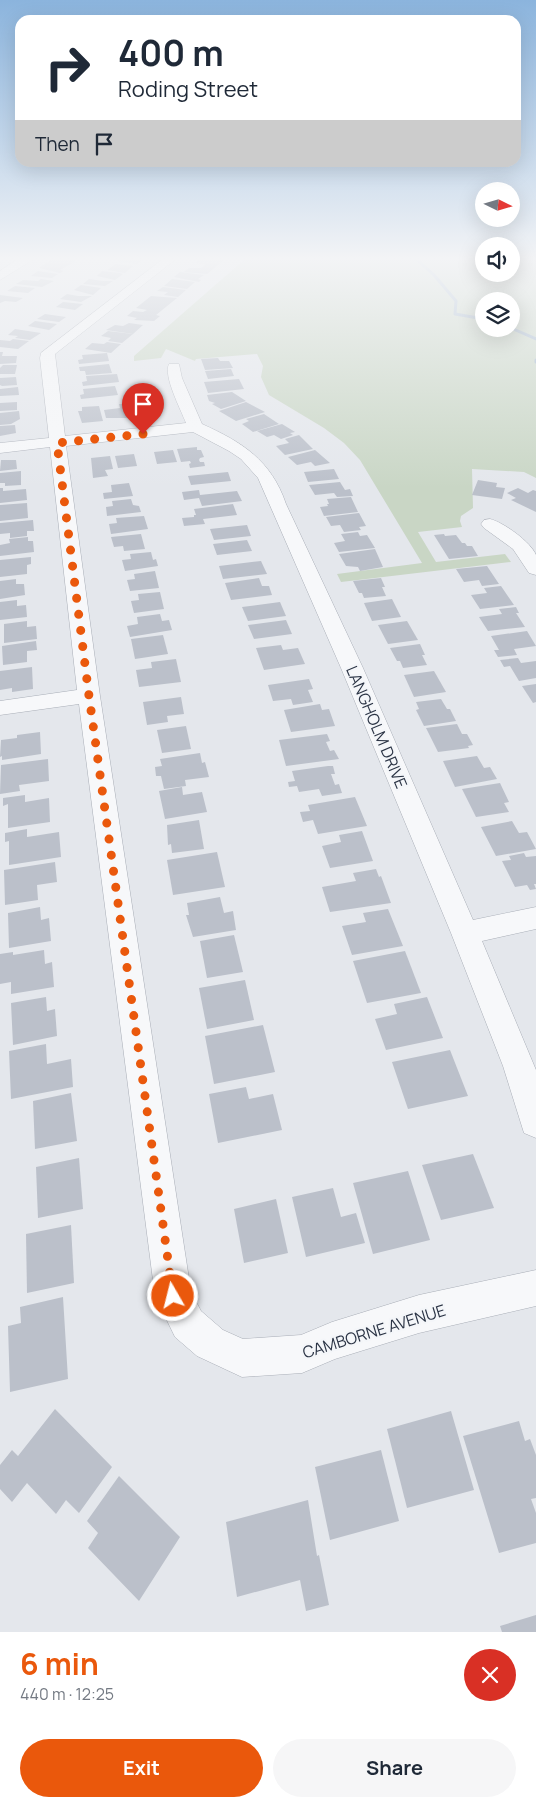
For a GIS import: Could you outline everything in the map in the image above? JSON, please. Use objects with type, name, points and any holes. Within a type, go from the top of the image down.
[{"type":"street","name":"CAMBORNE AVENUE","points":[[72,335],[48,353],[47,358],[89,696],[173,1296],[188,1324],[210,1343],[242,1358],[302,1354],[332,1341],[419,1314],[536,1288]]},
{"type":"street","points":[[0,448],[195,427],[175,378],[174,367]]},
{"type":"street","name":"LANGHOLM DRIVE","points":[[195,427],[218,437],[250,459],[265,474],[272,485],[277,504],[352,668],[465,933],[519,1066],[536,1122]]},
{"type":"street","points":[[490,524],[520,545],[536,569]]},
{"type":"street","points":[[0,708],[89,696]]},
{"type":"street","points":[[465,933],[536,918]]},
{"type":"green space","points":[[158,335],[475,335],[475,337],[520,337],[520,335],[536,335],[536,478],[524,472],[472,469],[473,508],[461,516],[462,527],[418,532],[436,562],[505,554],[511,562],[341,582],[337,574],[422,563],[360,460],[344,443],[324,428],[269,395],[261,377],[263,366],[257,354],[196,359],[195,361],[166,349],[161,358],[134,361],[134,356]]},
{"type":"building","points":[[10,335],[38,335],[30,340],[15,338],[18,336]]},
{"type":"building","points":[[132,335],[122,343],[108,341],[111,338],[101,336]]},
{"type":"building","points":[[13,339],[29,341],[18,349],[0,347],[0,340],[10,341]]},
{"type":"building","points":[[107,342],[121,344],[111,353],[85,349],[92,343],[104,344]]},
{"type":"building","points":[[0,352],[3,352],[2,356],[17,356],[16,363],[0,364]]},
{"type":"building","points":[[107,353],[109,361],[79,364],[78,360],[83,359],[82,355]]},
{"type":"building","points":[[218,358],[220,361],[229,361],[233,368],[205,370],[201,359]]},
{"type":"building","points":[[109,364],[112,373],[86,375],[85,371],[80,371],[79,367]]},
{"type":"building","points":[[3,365],[17,365],[15,374],[0,374],[0,368]]},
{"type":"building","points":[[231,369],[234,376],[208,379],[205,371]]},
{"type":"building","points":[[117,374],[119,382],[83,386],[82,382],[87,381],[86,376]]},
{"type":"building","points":[[16,377],[17,385],[0,385],[0,378]]},
{"type":"building","points":[[239,379],[244,389],[208,393],[204,382]]},
{"type":"building","points":[[115,386],[118,395],[81,399],[80,395],[84,394],[83,389]]},
{"type":"building","points":[[18,387],[19,395],[0,396],[0,389]]},
{"type":"building","points":[[232,392],[246,401],[221,409],[212,404],[215,403],[209,401],[207,395]]},
{"type":"building","points":[[151,401],[158,416],[137,418],[134,403]]},
{"type":"building","points":[[17,402],[17,410],[0,411],[0,403]]},
{"type":"building","points":[[246,402],[265,412],[236,421],[219,411]]},
{"type":"building","points":[[119,404],[127,404],[131,418],[106,418],[104,410],[120,408]]},
{"type":"building","points":[[99,406],[103,421],[82,423],[78,411],[82,411],[82,407]]},
{"type":"building","points":[[19,411],[20,419],[11,424],[0,425],[0,413]]},
{"type":"building","points":[[264,414],[279,424],[253,432],[242,424],[249,421],[246,419]]},
{"type":"building","points":[[282,424],[295,432],[290,433],[293,435],[281,439],[274,435],[267,437],[257,431]]},
{"type":"building","points":[[15,425],[16,433],[0,436],[0,426]]},
{"type":"building","points":[[299,435],[313,449],[285,455],[276,446],[289,443],[285,439]]},
{"type":"building","points":[[197,447],[197,450],[201,450],[204,457],[199,460],[204,462],[205,466],[190,468],[190,461],[181,462],[177,449]]},
{"type":"building","points":[[173,450],[177,462],[157,464],[154,452]]},
{"type":"building","points":[[315,450],[330,463],[315,466],[311,462],[297,465],[288,457]]},
{"type":"building","points":[[134,454],[137,466],[118,468],[115,456]]},
{"type":"building","points":[[110,456],[113,469],[105,470],[108,476],[93,478],[91,458]]},
{"type":"building","points":[[1,460],[16,460],[17,469],[0,471]]},
{"type":"building","points":[[334,469],[339,479],[308,482],[304,472]]},
{"type":"building","points":[[21,471],[21,485],[5,486],[5,483],[0,483],[0,473]]},
{"type":"building","points":[[228,472],[231,481],[191,485],[188,476]]},
{"type":"building","points":[[478,480],[497,483],[496,487],[505,488],[502,499],[472,495]]},
{"type":"building","points":[[340,482],[345,490],[350,489],[353,496],[337,497],[334,493],[315,495],[309,485]]},
{"type":"building","points":[[129,483],[133,496],[104,499],[103,493],[112,492],[111,485]]},
{"type":"building","points":[[0,488],[3,488],[3,491],[26,489],[27,500],[0,503]]},
{"type":"building","points":[[518,488],[528,493],[533,490],[536,491],[536,512],[511,500],[516,498],[507,493]]},
{"type":"building","points":[[199,490],[200,495],[237,491],[242,501],[202,506],[199,498],[184,500],[182,492]]},
{"type":"building","points":[[351,497],[358,512],[324,516],[320,507],[328,506],[327,499]]},
{"type":"building","points":[[131,499],[133,505],[139,506],[141,512],[107,516],[106,507],[113,506],[112,501]]},
{"type":"building","points":[[27,503],[28,518],[0,521],[0,505]]},
{"type":"building","points":[[233,504],[237,515],[203,519],[205,524],[184,526],[182,518],[194,517],[196,515],[194,509]]},
{"type":"building","points":[[359,513],[366,526],[359,527],[361,530],[344,532],[340,525],[331,526],[326,517]]},
{"type":"building","points":[[144,516],[148,529],[111,534],[109,524],[117,523],[116,518]]},
{"type":"building","points":[[33,520],[34,531],[27,531],[27,536],[10,538],[10,533],[0,534],[0,523]]},
{"type":"building","points":[[247,525],[251,536],[214,540],[210,529]]},
{"type":"building","points":[[358,532],[360,536],[367,535],[375,548],[339,552],[334,543],[345,541],[341,534]]},
{"type":"building","points":[[141,534],[145,549],[124,551],[123,546],[114,547],[111,537]]},
{"type":"building","points":[[444,534],[445,536],[456,535],[462,543],[472,546],[478,556],[449,559],[434,535]]},
{"type":"building","points":[[28,537],[28,541],[33,541],[34,552],[0,556],[0,545],[10,543],[9,539]]},
{"type":"building","points":[[247,540],[252,551],[217,555],[213,544]]},
{"type":"building","points":[[375,549],[383,567],[360,571],[358,567],[346,566],[339,554]]},
{"type":"building","points":[[151,552],[153,560],[156,559],[158,566],[125,571],[122,560],[131,559],[130,554]]},
{"type":"building","points":[[31,557],[31,564],[27,565],[27,574],[0,577],[0,560]]},
{"type":"building","points":[[261,561],[267,574],[223,579],[219,566]]},
{"type":"building","points":[[487,566],[499,584],[482,586],[479,580],[464,582],[456,569]]},
{"type":"building","points":[[155,571],[159,588],[130,591],[127,580],[135,579],[134,574]]},
{"type":"building","points":[[259,578],[262,586],[269,586],[272,595],[231,600],[225,583]]},
{"type":"building","points":[[381,578],[386,596],[364,598],[353,581]]},
{"type":"building","points":[[16,579],[16,584],[24,584],[25,595],[0,599],[0,581]]},
{"type":"building","points":[[501,586],[514,605],[480,609],[471,595],[487,593],[484,588]]},
{"type":"building","points":[[160,592],[164,609],[134,613],[131,601],[139,600],[138,594]]},
{"type":"building","points":[[392,599],[401,617],[372,621],[364,603]]},
{"type":"building","points":[[17,600],[17,606],[26,605],[27,617],[0,620],[0,602]]},
{"type":"building","points":[[280,602],[286,616],[248,621],[242,607]]},
{"type":"building","points":[[516,607],[519,613],[516,613],[525,627],[488,631],[479,617],[502,614],[499,609]]},
{"type":"building","points":[[160,614],[162,621],[169,620],[172,630],[130,637],[127,626],[138,624],[137,617]]},
{"type":"building","points":[[286,620],[292,634],[254,639],[248,625]]},
{"type":"building","points":[[27,621],[27,627],[36,626],[37,639],[4,643],[4,624]]},
{"type":"building","points":[[407,621],[418,640],[388,644],[378,625]]},
{"type":"building","points":[[527,631],[536,646],[514,649],[517,655],[498,657],[494,650],[499,650],[491,636]]},
{"type":"building","points":[[163,635],[168,654],[135,659],[131,639]]},
{"type":"building","points":[[36,641],[37,650],[27,651],[27,662],[3,665],[2,646]]},
{"type":"building","points":[[420,644],[425,655],[422,655],[427,665],[403,668],[390,648]]},
{"type":"building","points":[[281,645],[283,650],[298,648],[305,664],[264,670],[256,648]]},
{"type":"building","points":[[518,658],[521,663],[536,661],[536,678],[519,681],[510,666],[504,667],[500,660]]},
{"type":"building","points":[[176,659],[181,682],[139,687],[136,670],[152,668],[151,662]]},
{"type":"building","points":[[32,667],[33,689],[12,692],[12,688],[0,690],[0,671]]},
{"type":"building","points":[[434,671],[446,692],[414,697],[404,675]]},
{"type":"building","points":[[309,679],[313,689],[308,690],[313,702],[293,705],[291,699],[273,701],[268,685]]},
{"type":"building","points":[[536,684],[536,702],[533,703],[522,686]]},
{"type":"building","points":[[181,697],[184,714],[167,716],[168,722],[147,725],[143,702]]},
{"type":"building","points":[[441,699],[447,709],[450,709],[456,721],[424,726],[416,710],[419,709],[416,702]]},
{"type":"building","points":[[320,704],[322,710],[329,709],[335,726],[291,732],[284,710]]},
{"type":"building","points":[[457,724],[462,734],[467,734],[473,745],[468,746],[469,748],[438,752],[426,728]]},
{"type":"building","points":[[186,726],[191,749],[162,753],[157,730]]},
{"type":"building","points":[[40,732],[41,754],[2,760],[2,756],[0,757],[1,740],[17,738],[17,735]]},
{"type":"building","points":[[327,734],[330,741],[326,742],[330,751],[334,750],[339,759],[286,766],[279,740]]},
{"type":"building","points":[[200,753],[202,763],[205,762],[209,777],[185,780],[186,786],[164,789],[161,776],[156,776],[155,767],[162,766],[160,759]]},
{"type":"building","points":[[477,756],[484,768],[490,767],[497,779],[455,787],[443,761]]},
{"type":"building","points":[[48,759],[49,781],[19,785],[20,791],[0,794],[1,765]]},
{"type":"building","points":[[333,766],[335,774],[331,774],[335,785],[339,784],[342,793],[322,796],[319,789],[299,792],[297,786],[289,787],[288,782],[295,781],[292,771]]},
{"type":"building","points":[[500,783],[509,802],[504,803],[509,812],[476,817],[462,789]]},
{"type":"building","points":[[182,787],[183,795],[202,792],[207,812],[165,819],[159,791]]},
{"type":"building","points":[[25,795],[25,802],[49,798],[50,822],[8,828],[8,804],[3,806],[3,798]]},
{"type":"building","points":[[355,797],[367,826],[318,834],[313,820],[303,822],[300,812],[310,811],[308,805]]},
{"type":"building","points":[[199,820],[204,849],[172,853],[171,844],[168,845],[167,825]]},
{"type":"building","points":[[512,821],[519,833],[527,832],[536,849],[496,856],[481,827]]},
{"type":"building","points":[[27,829],[27,837],[59,832],[61,857],[9,865],[9,841],[5,842],[5,833]]},
{"type":"building","points":[[362,831],[373,861],[330,868],[322,846],[341,842],[339,835]]},
{"type":"building","points":[[217,852],[225,887],[173,895],[167,860]]},
{"type":"building","points":[[524,853],[526,857],[536,856],[536,884],[534,884],[536,889],[530,890],[527,885],[515,887],[502,861],[511,860],[509,856]]},
{"type":"building","points":[[55,862],[57,882],[37,885],[38,900],[5,905],[4,870]]},
{"type":"building","points":[[376,869],[379,877],[381,876],[391,903],[330,912],[322,887],[356,881],[353,873]]},
{"type":"building","points":[[220,897],[224,913],[233,911],[236,930],[193,937],[186,915],[189,915],[187,903]]},
{"type":"building","points":[[40,907],[41,920],[49,918],[51,941],[9,948],[8,913]]},
{"type":"building","points":[[388,909],[403,946],[352,955],[342,926],[366,922],[363,913]]},
{"type":"building","points":[[234,935],[243,972],[207,978],[200,941]]},
{"type":"building","points":[[44,950],[45,964],[52,962],[54,987],[11,994],[11,982],[0,984],[0,954],[13,952],[13,955]]},
{"type":"building","points":[[405,951],[421,993],[367,1003],[353,961]]},
{"type":"building","points":[[245,980],[254,1020],[207,1029],[199,988]]},
{"type":"building","points":[[46,997],[47,1011],[55,1009],[57,1036],[13,1045],[11,1003]]},
{"type":"building","points":[[427,997],[443,1038],[386,1050],[375,1019],[397,1014],[394,1004]]},
{"type":"building","points":[[263,1025],[275,1072],[214,1084],[205,1036]]},
{"type":"building","points":[[46,1044],[47,1064],[71,1059],[73,1087],[11,1099],[9,1051]]},
{"type":"building","points":[[450,1050],[468,1096],[408,1109],[392,1062]]},
{"type":"building","points":[[246,1087],[249,1099],[273,1094],[282,1130],[218,1143],[209,1094]]},
{"type":"building","points":[[71,1093],[77,1141],[35,1149],[33,1101]]},
{"type":"building","points":[[473,1154],[494,1208],[441,1220],[422,1165]]},
{"type":"building","points":[[79,1158],[83,1209],[38,1218],[36,1167]]},
{"type":"building","points":[[408,1171],[430,1240],[373,1254],[353,1183]]},
{"type":"building","points":[[333,1188],[341,1217],[356,1213],[365,1243],[306,1257],[292,1197]]},
{"type":"building","points":[[276,1199],[288,1253],[244,1263],[234,1209]]},
{"type":"building","points":[[71,1225],[74,1283],[27,1293],[26,1234]]},
{"type":"building","points":[[63,1297],[68,1379],[10,1392],[8,1326],[21,1323],[20,1307]]},
{"type":"building","points":[[55,1409],[112,1467],[79,1513],[66,1500],[56,1514],[27,1483],[12,1502],[0,1489],[0,1465],[12,1450],[18,1456]]},
{"type":"building","points":[[451,1411],[474,1490],[407,1508],[387,1429]]},
{"type":"building","points":[[519,1421],[525,1441],[530,1439],[536,1455],[536,1498],[531,1499],[536,1513],[536,1543],[499,1553],[463,1436]]},
{"type":"building","points":[[381,1450],[399,1521],[330,1540],[315,1467]]},
{"type":"building","points":[[119,1476],[180,1537],[139,1601],[88,1548],[98,1533],[87,1521]]},
{"type":"building","points":[[308,1500],[317,1556],[319,1555],[329,1605],[306,1611],[300,1580],[237,1597],[226,1522]]},
{"type":"building","points":[[536,1615],[536,1632],[502,1632],[500,1626]]},
{"type":"waterway","points":[[527,335],[536,339]]},
{"type":"route","points":[[143,434],[57,443],[89,696],[173,1296]]}]
